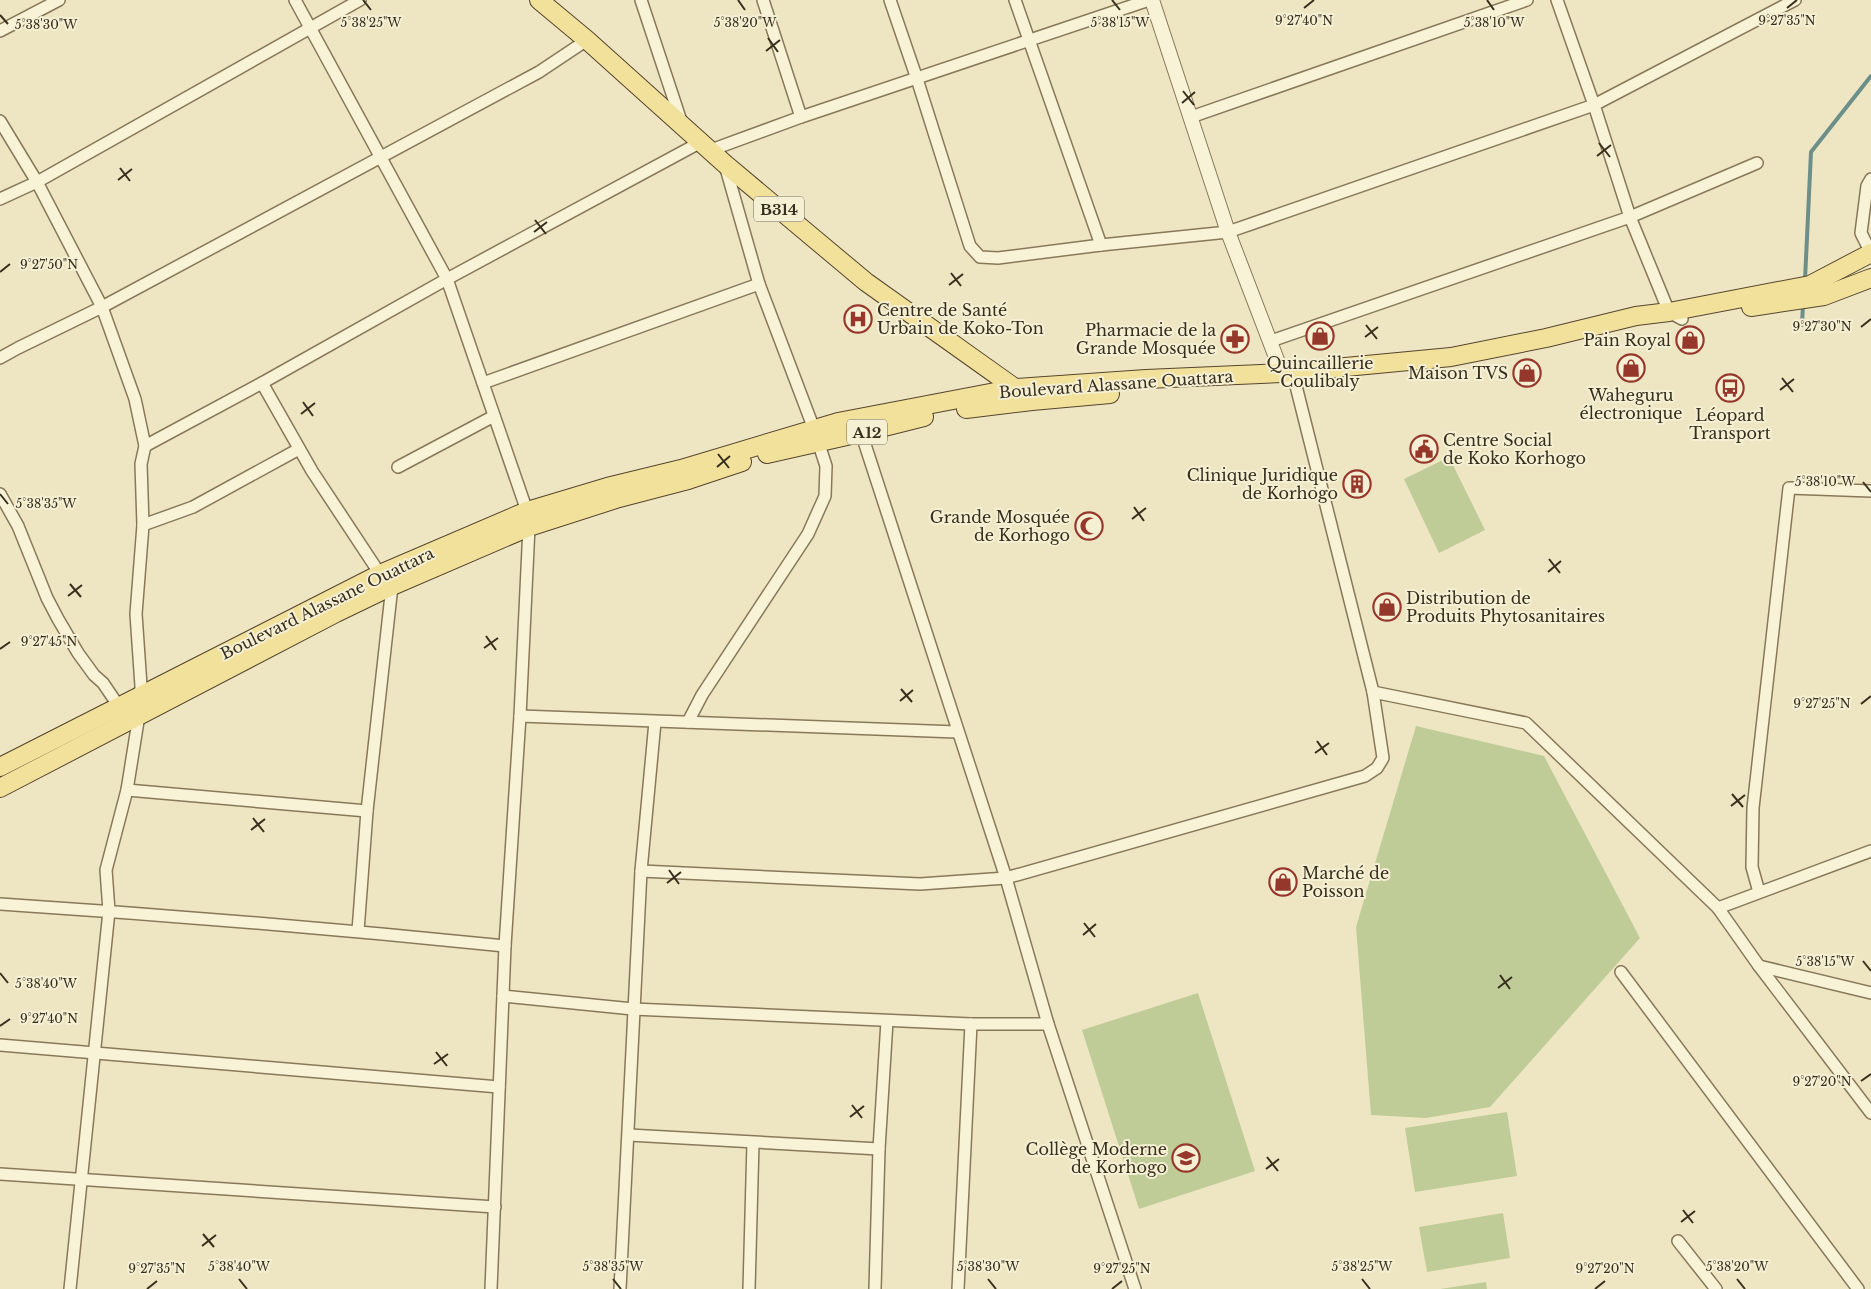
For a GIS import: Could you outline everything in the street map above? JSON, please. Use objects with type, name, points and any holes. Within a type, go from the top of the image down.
[{"type":"main road","name":"B314","points":[[539,0],[587,40],[724,164],[866,282],[1032,401]]},
{"type":"main road","name":"Boulevard Alassane Ouattara","points":[[1798,293],[1871,253]]},
{"type":"main road","name":"Boulevard Alassane Ouattara","points":[[2,782],[386,580],[607,487],[816,435],[940,412],[1032,401],[1288,378],[1451,357],[1546,338],[1636,316],[1675,315],[1798,293],[1824,296],[1871,278]]},
{"type":"main road","name":"Boulevard Alassane Ouattara","points":[[858,426],[928,406],[1016,388],[1146,379],[1288,378]]},
{"type":"main road","name":"Boulevard Alassane Ouattara","points":[[0,767],[132,715]]},
{"type":"street","points":[[0,31],[59,0]]},
{"type":"street","points":[[295,0],[447,279],[528,519],[520,716],[505,946],[491,1289]]},
{"type":"street","points":[[0,199],[37,182],[360,0]]},
{"type":"street","points":[[641,0],[684,128]]},
{"type":"street","points":[[763,0],[801,117]]},
{"type":"street","points":[[890,0],[970,246],[980,257],[998,258],[1228,232],[1594,105],[1795,0]]},
{"type":"street","points":[[1014,0],[1101,245]]},
{"type":"street","points":[[145,446],[447,279],[706,146],[917,79],[1151,0],[1228,232],[1271,341],[1288,378],[1374,692],[1383,758],[1377,768],[1365,776],[1006,878],[920,884],[641,870]]},
{"type":"street","points":[[1191,117],[1527,0]]},
{"type":"street","points":[[1556,0],[1594,105],[1630,217],[1675,315]]},
{"type":"street","points":[[0,358],[102,307],[539,72],[587,40]]},
{"type":"street","points":[[0,121],[37,182],[102,307],[135,399],[145,446],[141,464],[143,525],[136,614],[141,686],[132,715],[127,790],[106,870],[109,911],[70,1289]]},
{"type":"street","points":[[1271,341],[1630,217],[1757,163]]},
{"type":"street","points":[[688,722],[702,695],[816,521],[825,496],[826,466],[759,284],[724,164]]},
{"type":"street","points":[[1871,179],[1867,186],[1861,233],[1871,253]]},
{"type":"street","points":[[483,382],[759,284]]},
{"type":"street","points":[[262,383],[312,471],[386,580],[358,931]]},
{"type":"street","points":[[398,467],[494,416]]},
{"type":"street","points":[[858,426],[1006,878],[1048,1024],[1135,1289]]},
{"type":"street","points":[[143,525],[193,508],[299,449]]},
{"type":"street","points":[[1759,892],[1752,867],[1753,808],[1789,488],[1871,492]]},
{"type":"street","points":[[0,494],[18,526],[47,598],[78,653],[94,675],[132,715]]},
{"type":"street","points":[[1374,692],[1526,723],[1718,908],[1759,966],[1871,1113]]},
{"type":"street","points":[[520,716],[957,732]]},
{"type":"street","points":[[620,1289],[641,870],[655,722]]},
{"type":"street","points":[[127,790],[367,811]]},
{"type":"street","points":[[1718,908],[1871,851]]},
{"type":"street","points":[[0,904],[358,931],[505,946]]},
{"type":"street","points":[[1759,966],[1871,994]]},
{"type":"street","points":[[1621,972],[1858,1289]]},
{"type":"street","points":[[503,996],[633,1009],[887,1021],[1048,1024]]},
{"type":"street","points":[[875,1289],[879,1149],[887,1021]]},
{"type":"street","points":[[958,1289],[971,1024]]},
{"type":"street","points":[[0,1045],[499,1087]]},
{"type":"street","points":[[629,1135],[879,1149]]},
{"type":"street","points":[[749,1289],[753,1143]]},
{"type":"street","points":[[0,1174],[80,1181],[495,1207]]},
{"type":"street","points":[[1678,1241],[1716,1289]]},
{"type":"green space","points":[[1449,457],[1485,530],[1439,553],[1404,479]]},
{"type":"green space","points":[[1416,726],[1544,756],[1640,938],[1490,1107],[1426,1118],[1371,1115],[1356,927]]},
{"type":"green space","points":[[1198,993],[1255,1171],[1139,1209],[1082,1030]]},
{"type":"green space","points":[[1507,1112],[1517,1176],[1415,1192],[1405,1128]]},
{"type":"green space","points":[[1503,1213],[1510,1258],[1427,1272],[1419,1227]]},
{"type":"green space","points":[[1486,1282],[1487,1289],[1440,1289]]},
{"type":"waterway","points":[[1805,280],[1811,152],[1871,76]]},
{"type":"waterway","points":[[1802,325],[1803,304]]},
{"type":"place","name":"Centre de Santé Urbain de Koko-Ton","points":[[858,319]]},
{"type":"place","name":"Quincaillerie Coulibaly","points":[[1320,336]]},
{"type":"place","name":"Pharmacie de la Grande Mosquée","points":[[1235,339]]},
{"type":"place","name":"Pain Royal","points":[[1690,340]]},
{"type":"place","name":"Waheguru électronique","points":[[1631,368]]},
{"type":"place","name":"Maison TVS","points":[[1527,373]]},
{"type":"place","name":"Léopard Transport","points":[[1730,388]]},
{"type":"place","name":"Centre Social de Koko Korhogo","points":[[1424,449]]},
{"type":"place","name":"Clinique Juridique de Korhogo","points":[[1357,484]]},
{"type":"place","name":"Grande Mosquée de Korhogo","points":[[1089,526]]},
{"type":"place","name":"Distribution de Produits Phytosanitaires","points":[[1387,607]]},
{"type":"place","name":"Marché de Poisson","points":[[1283,882]]},
{"type":"place","name":"Collège Moderne de Korhogo","points":[[1186,1158]]}]
